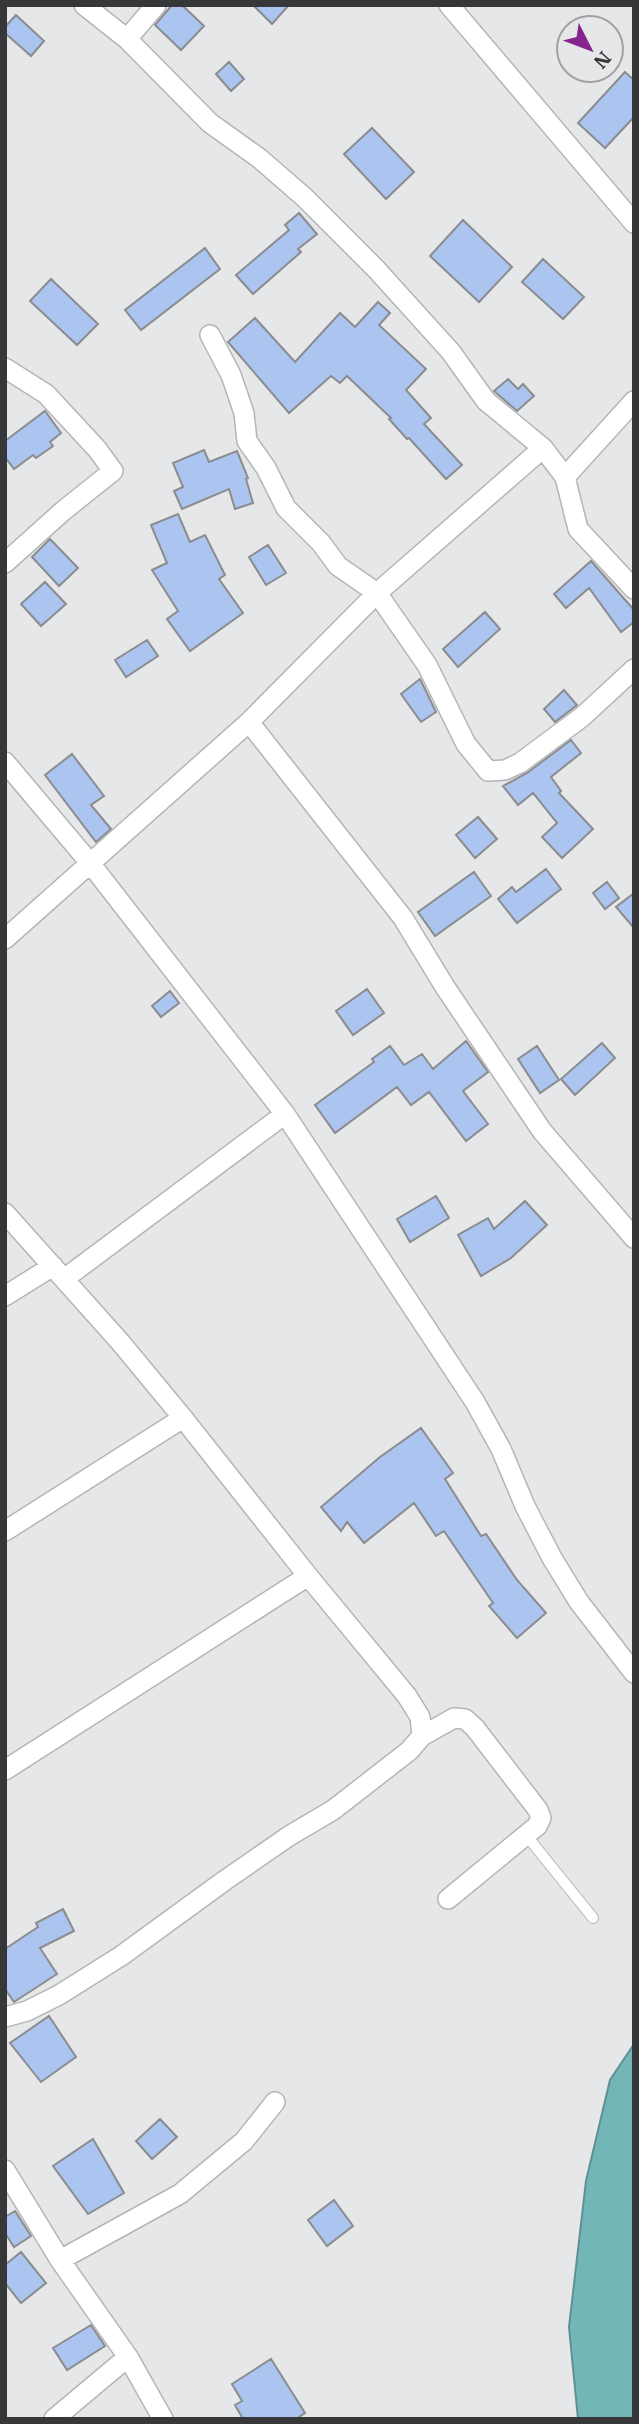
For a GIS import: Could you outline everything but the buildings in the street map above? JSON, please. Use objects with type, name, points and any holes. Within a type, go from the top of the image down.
[{"type":"street","points":[[83,5],[127,39],[210,122],[259,158],[332,224],[451,352],[486,401],[543,448],[565,477],[578,529],[634,589]]},
{"type":"street","points":[[127,39],[156,5]]},
{"type":"street","points":[[449,5],[634,223]]},
{"type":"street","points":[[210,335],[231,375],[244,413],[247,441],[266,468],[286,508],[321,542],[338,566],[377,593],[427,665],[466,744],[488,771],[505,771],[520,763],[582,717],[634,669]]},
{"type":"street","points":[[5,368],[46,394],[97,449],[113,471],[5,563]]},
{"type":"street","points":[[565,477],[634,401]]},
{"type":"street","points":[[5,939],[249,722],[377,593],[543,448]]},
{"type":"street","points":[[249,722],[403,918],[500,1072],[542,1130],[634,1238]]},
{"type":"street","points":[[5,762],[90,863],[285,1114],[475,1402],[501,1448],[525,1506],[552,1558],[579,1602],[634,1673]]},
{"type":"street","points":[[5,1296],[59,1273],[285,1114]]},
{"type":"street","points":[[5,1213],[183,1418],[407,1696],[420,1717],[422,1736]]},
{"type":"street","points":[[5,1531],[183,1418]]},
{"type":"street","points":[[5,1770],[308,1576]]},
{"type":"street","points":[[5,2017],[27,2011],[59,1995],[121,1956],[235,1873],[333,1810],[409,1751],[422,1736],[454,1718],[465,1719],[475,1728],[538,1810],[541,1818],[537,1826],[448,1899]]},
{"type":"street","points":[[60,2260],[180,2194],[244,2141],[275,2102]]},
{"type":"street","points":[[5,2170],[27,2210],[128,2357],[163,2419]]},
{"type":"street","points":[[54,2419],[128,2357]]},
{"type":"lane","points":[[526,1835],[593,1918]]},
{"type":"water","points":[[634,2044],[634,2419],[578,2419],[569,2327],[586,2181],[610,2080]]}]
